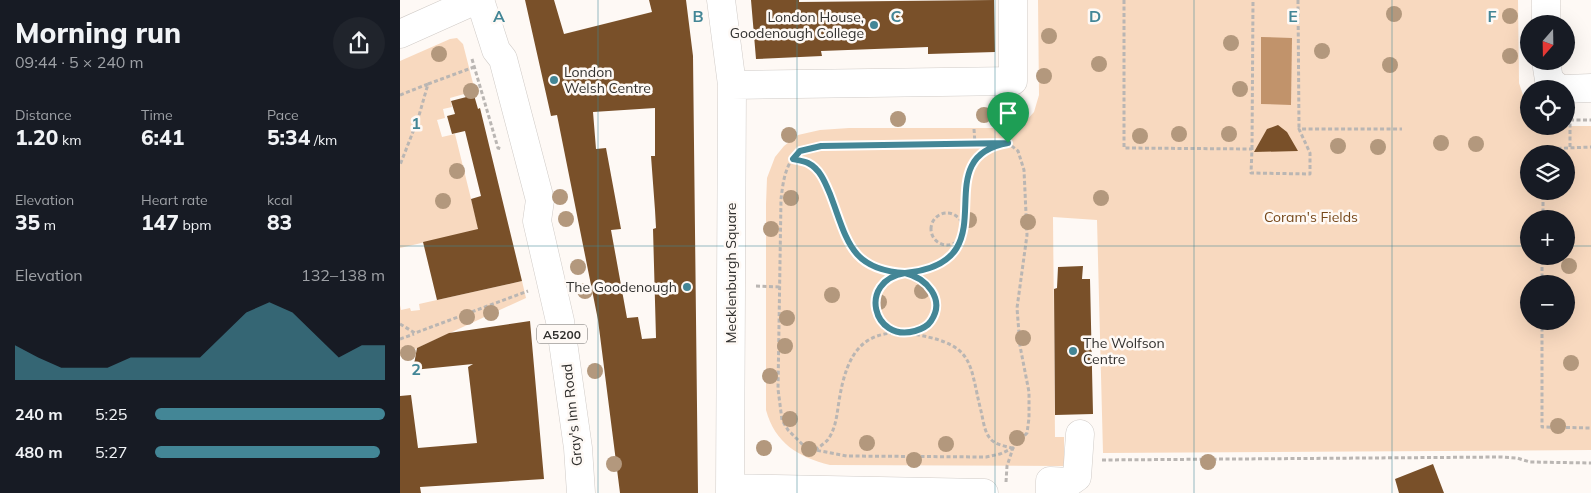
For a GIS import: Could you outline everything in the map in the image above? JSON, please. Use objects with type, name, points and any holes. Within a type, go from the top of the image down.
[{"type":"street","points":[[400,34],[478,0]]},
{"type":"street","name":"Gray's Inn Road","points":[[478,0],[496,50],[503,60],[540,200],[537,221],[562,331],[578,448],[581,493]]},
{"type":"street","name":"Mecklenburgh Square","points":[[720,0],[732,85],[730,490],[995,488]]},
{"type":"street","points":[[732,85],[1013,81],[1013,0]]},
{"type":"street","points":[[1546,0],[1546,15]]},
{"type":"street","points":[[1575,92],[1591,88]]},
{"type":"street","points":[[1050,493],[1050,481],[1070,482],[1078,477],[1080,434]]},
{"type":"path","points":[[1124,0],[1124,148],[1252,149]]},
{"type":"path","points":[[1253,0],[1251,173],[1310,174],[1310,153],[1299,129],[1298,0]]},
{"type":"path","points":[[400,96],[474,67]]},
{"type":"path","points":[[400,165],[418,120],[428,84]]},
{"type":"path","points":[[1575,120],[1591,120]]},
{"type":"path","points":[[974,129],[975,144]]},
{"type":"path","points":[[1299,129],[1402,129]]},
{"type":"path","points":[[793,159],[808,163],[825,180],[846,239],[855,254],[871,267],[892,273],[921,272],[939,266],[956,251],[963,233],[970,164],[986,149],[1008,143]]},
{"type":"path","points":[[995,488],[1007,466],[1013,448],[1027,433],[1029,418],[1029,392],[1020,346],[1017,308],[1027,235],[1022,160],[1018,151],[1008,143],[821,146],[800,151],[786,172],[781,199],[780,408],[782,420],[788,430],[802,444],[815,450],[846,456],[986,456],[1013,448]]},
{"type":"path","points":[[1575,147],[1591,147]]},
{"type":"path","points":[[950,214],[960,219],[963,233],[955,242],[942,243],[932,234],[932,223],[939,215],[950,214]]},
{"type":"path","points":[[815,450],[829,440],[834,428],[846,368],[856,349],[882,335],[904,333],[928,325],[933,319],[936,306],[931,288],[921,279],[905,273],[890,277],[880,288],[876,303],[879,317],[884,324],[895,331],[904,333],[941,339],[965,354],[975,382],[982,418],[989,438],[999,444],[1013,448]]},
{"type":"path","points":[[400,339],[531,291]]},
{"type":"path","points":[[400,324],[415,333]]},
{"type":"path","points":[[1542,330],[1542,427],[1591,428]]},
{"type":"path","points":[[1096,462],[1101,460],[1502,457],[1517,458],[1530,462],[1591,463]]},
{"type":"green space","name":"Coram's Fields","points":[[1038,0],[1518,0],[1520,135],[1575,135],[1575,126],[1591,126],[1591,450],[1103,453],[1097,220],[1053,217],[1055,437],[1064,437],[1064,466],[830,465],[808,458],[789,447],[775,431],[766,410],[766,204],[767,178],[775,157],[784,146],[798,135],[820,130],[849,128],[1003,128],[1020,125],[1034,112],[1039,95]]},
{"type":"green space","points":[[457,38],[463,44],[475,91],[450,98],[452,107],[443,109],[445,118],[437,120],[442,137],[455,134],[478,227],[477,230],[400,248],[400,61],[450,39]]},
{"type":"green space","points":[[522,281],[526,298],[400,356],[400,305],[401,310],[410,308],[411,311],[420,310],[419,304]]},
{"type":"shaded area","points":[[1261,37],[1292,38],[1291,105],[1261,104]]},
{"type":"building","points":[[525,0],[554,0],[564,34],[652,12],[649,0],[686,0],[693,56],[698,493],[620,493],[598,320],[557,115],[551,116]],"holes":[[[655,108],[655,156],[651,156],[656,228],[653,229],[656,338],[642,339],[638,317],[627,318],[611,230],[621,229],[606,148],[596,149],[593,112]]]},
{"type":"building","name":"London House, Goodenough College","points":[[751,0],[799,0],[799,2],[994,0],[995,52],[928,54],[928,47],[821,51],[822,56],[756,59]]},
{"type":"building","points":[[474,95],[478,109],[480,108],[522,281],[437,300],[423,242],[478,229],[471,199],[481,196],[465,131],[452,134],[447,116],[455,114],[451,101]]},
{"type":"building","points":[[1278,125],[1287,132],[1298,151],[1254,152],[1267,129]]},
{"type":"building","name":"The Wolfson Centre","points":[[1083,266],[1082,279],[1090,279],[1093,414],[1055,415],[1054,289],[1057,288],[1058,267]]},
{"type":"building","points":[[530,321],[544,479],[420,487],[421,493],[400,493],[400,396],[411,395],[418,448],[477,443],[468,367],[473,364],[413,370],[417,348],[449,333]]},
{"type":"building","points":[[1433,464],[1444,493],[1399,493],[1395,479]]},
{"type":"place","name":"London House, Goodenough College","points":[[874,25]]},
{"type":"place","name":"London Welsh Centre","points":[[554,80]]},
{"type":"place","name":"The Goodenough","points":[[687,287]]},
{"type":"place","name":"The Wolfson Centre","points":[[1073,351]]},
{"type":"route","points":[[1008,143],[852,144],[821,146],[810,147],[800,151],[793,159],[808,163],[825,180],[846,239],[855,254],[871,267],[892,273],[905,273],[890,277],[885,281],[876,296],[879,317],[889,328],[904,333],[913,332],[922,329],[933,319],[936,300],[931,288],[921,279],[905,273],[921,272],[939,266],[956,251],[963,233],[967,177],[970,164],[986,149],[1008,143]]}]
